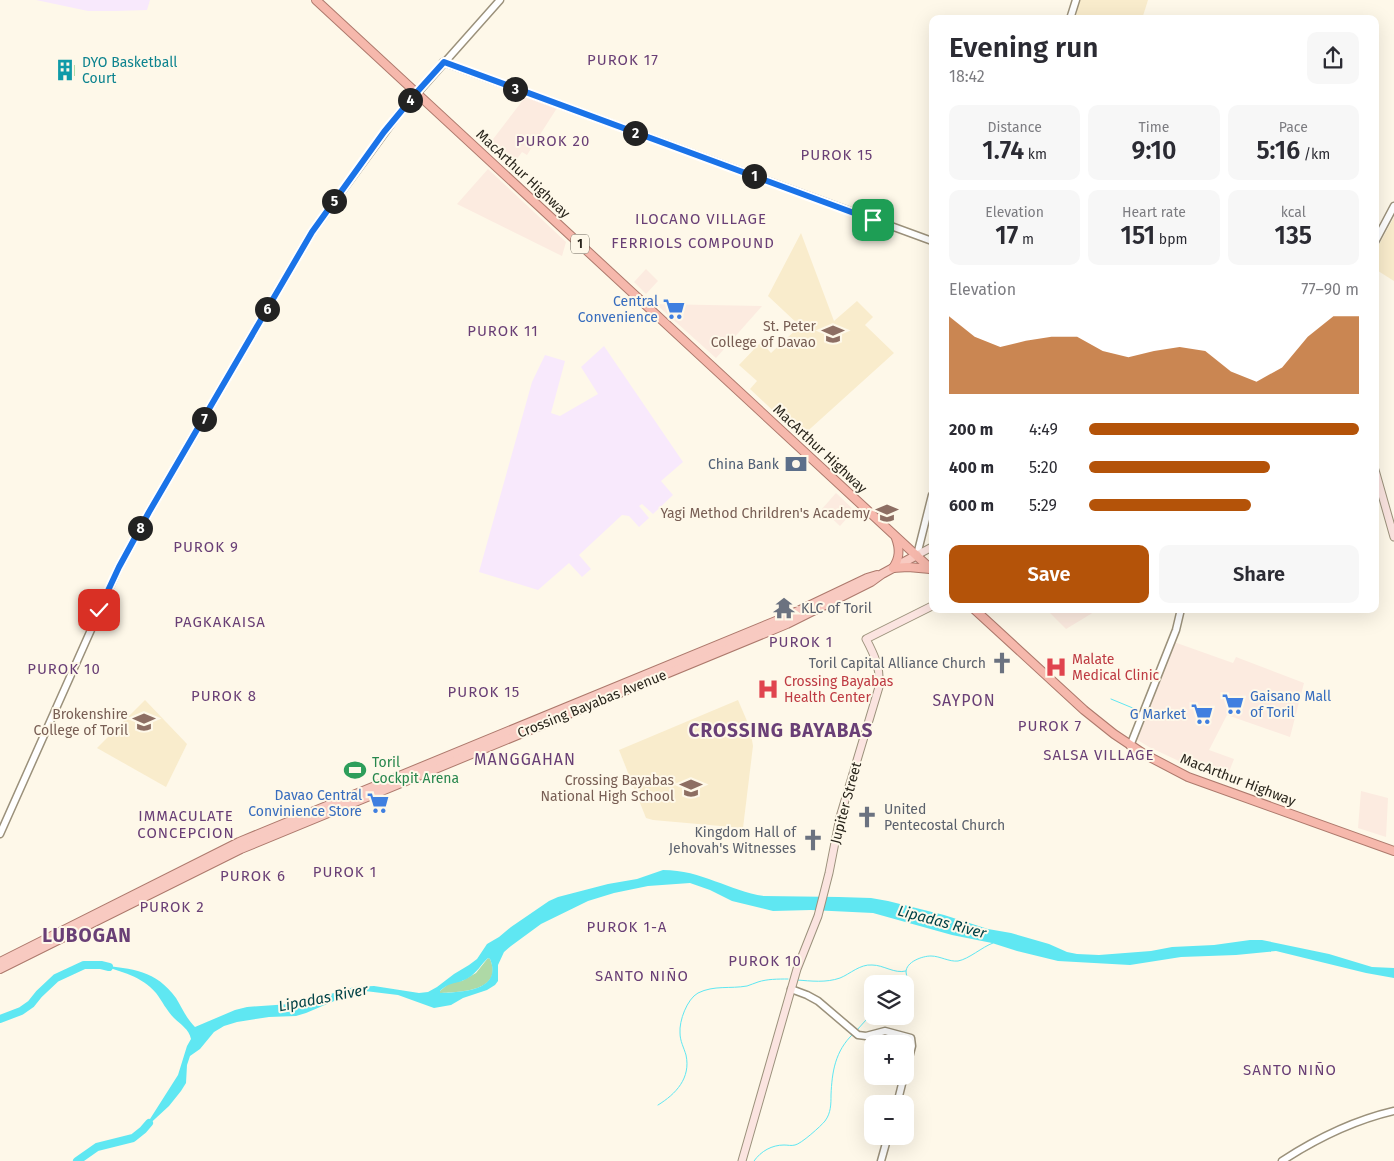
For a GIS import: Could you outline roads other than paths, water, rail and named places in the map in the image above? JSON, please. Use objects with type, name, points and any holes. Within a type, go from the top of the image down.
[{"type":"highway","name":"MacArthur Highway","points":[[316,0],[929,566]]},
{"type":"highway","points":[[893,568],[899,556],[899,547],[895,536]]},
{"type":"highway","points":[[893,568],[929,569]]},
{"type":"highway","name":"MacArthur Highway","points":[[978,613],[1084,710],[1130,746],[1157,762],[1188,777],[1394,851]]},
{"type":"main road","points":[[1379,482],[1391,516],[1394,537]]},
{"type":"main road","points":[[920,544],[922,549],[929,548]]},
{"type":"main road","points":[[917,555],[929,549]]},
{"type":"main road","name":"Crossing Bayabas Avenue","points":[[0,969],[241,849],[787,624],[871,582],[917,555]]},
{"type":"main road","name":"Crossing Bayabas Avenue","points":[[0,962],[239,842],[783,618],[867,578],[882,574]]},
{"type":"main road","name":"Jupiter Street","points":[[742,1161],[797,969],[818,916],[840,816],[879,687],[878,666],[873,651],[866,639],[929,608]]},
{"type":"street","points":[[0,834],[119,567],[312,232],[384,132],[417,92],[500,0]]},
{"type":"street","points":[[1071,15],[1076,0]]},
{"type":"street","points":[[444,62],[929,240]]},
{"type":"street","points":[[1379,234],[1394,206]]},
{"type":"street","points":[[917,555],[929,507]]},
{"type":"street","points":[[1130,746],[1174,636],[1180,613]]},
{"type":"street","points":[[791,989],[818,1001],[855,1032],[864,1036]]},
{"type":"street","points":[[868,1035],[886,1031],[900,1035]]},
{"type":"street","points":[[1282,1161],[1324,1137],[1363,1120],[1394,1111]]},
{"type":"street","points":[[881,1161],[885,1145]]},
{"type":"water","points":[[663,870],[677,871],[690,873],[739,890],[764,896],[871,898],[944,915],[988,929],[1011,933],[1077,954],[1099,955],[1262,940],[1329,954],[1372,967],[1394,968],[1394,978],[1276,951],[1181,957],[1130,965],[1058,961],[873,913],[811,910],[773,911],[732,901],[690,883],[648,886],[588,901],[541,924],[504,952],[498,965],[498,981],[495,985],[451,1005],[434,1008],[398,995],[365,991],[353,993],[296,1016],[269,1017],[224,1026],[214,1032],[200,1049],[190,1056],[187,1065],[186,1083],[181,1091],[169,1106],[143,1130],[178,1075],[191,1039],[187,1030],[171,1015],[156,993],[144,982],[131,975],[101,965],[143,972],[152,976],[176,998],[195,1027],[235,1010],[307,1001],[354,987],[374,986],[419,993],[428,992],[477,959],[487,944],[549,901],[608,884],[637,879]],"holes":[[[488,958],[490,959],[491,978],[485,984],[478,988],[440,993],[448,985],[471,976]]]},
{"type":"waterway","points":[[1111,699],[1140,711]]},
{"type":"waterway","points":[[906,975],[909,965],[923,957],[931,956],[958,961],[993,943]]},
{"type":"waterway","name":"Lipadas River","points":[[0,1019],[21,1011],[31,1004],[56,978],[84,965],[109,967]]},
{"type":"waterway","points":[[797,980],[835,980],[868,965],[876,965],[902,972],[906,971]]},
{"type":"waterway","points":[[658,1105],[671,1096],[684,1078],[687,1063],[680,1028],[684,1011],[694,996],[710,989],[741,987],[765,980],[788,979]]},
{"type":"waterway","points":[[857,1030],[864,1022]]},
{"type":"waterway","points":[[754,1161],[760,1154],[771,1147],[798,1144],[825,1121],[830,1108],[832,1078],[838,1055],[853,1034]]},
{"type":"waterway","points":[[77,1161],[97,1147],[133,1138],[149,1123]]},
{"type":"place","name":"DYO Basketball Court","points":[[65,70]]},
{"type":"place","name":"Central Convenience","points":[[674,309]]},
{"type":"place","name":"St. Peter College of Davao","points":[[833,334]]},
{"type":"place","name":"China Bank","points":[[796,464]]},
{"type":"place","name":"Yagi Method Chrildren's Academy","points":[[887,513]]},
{"type":"place","name":"KLC of Toril","points":[[784,608]]},
{"type":"place","name":"Toril Capital Alliance Church","points":[[1002,663]]},
{"type":"place","name":"Malate Medical Clinic","points":[[1056,667]]},
{"type":"place","name":"Crossing Bayabas Health Center","points":[[768,689]]},
{"type":"place","name":"Gaisano Mall of Toril","points":[[1233,704]]},
{"type":"place","name":"G Market","points":[[1202,714]]},
{"type":"place","name":"Brokenshire College of Toril","points":[[144,722]]},
{"type":"place","name":"Toril Cockpit Arena","points":[[355,770]]},
{"type":"place","name":"Crossing Bayabas National High School","points":[[691,788]]},
{"type":"place","name":"Davao Central Convinience Store","points":[[378,803]]},
{"type":"place","name":"United Pentecostal Church","points":[[867,817]]},
{"type":"place","name":"Kingdom Hall of Jehovah's Witnesses","points":[[813,840]]},
{"type":"district","name":"PUROK 17","points":[[623,60]]},
{"type":"district","name":"PUROK 20","points":[[553,141]]},
{"type":"district","name":"PUROK 15","points":[[837,155]]},
{"type":"district","name":"ILOCANO VILLAGE","points":[[701,219]]},
{"type":"district","name":"FERRIOLS COMPOUND","points":[[693,243]]},
{"type":"district","name":"PUROK 11","points":[[503,331]]},
{"type":"district","name":"PUROK 9","points":[[206,547]]},
{"type":"district","name":"PAGKAKAISA","points":[[220,622]]},
{"type":"district","name":"PUROK 1","points":[[801,642]]},
{"type":"district","name":"PUROK 10","points":[[64,669]]},
{"type":"district","name":"PUROK 15","points":[[484,692]]},
{"type":"district","name":"PUROK 8","points":[[224,696]]},
{"type":"district","name":"SAYPON","points":[[964,700]]},
{"type":"district","name":"PUROK 7","points":[[1050,726]]},
{"type":"district","name":"CROSSING BAYABAS","points":[[781,730]]},
{"type":"district","name":"SALSA VILLAGE","points":[[1099,755]]},
{"type":"district","name":"MANGGAHAN","points":[[525,759]]},
{"type":"district","name":"IMMACULATE CONCEPCION","points":[[186,824]]},
{"type":"district","name":"PUROK 1","points":[[345,872]]},
{"type":"district","name":"PUROK 6","points":[[253,876]]},
{"type":"district","name":"PUROK 2","points":[[172,907]]},
{"type":"district","name":"PUROK 1-A","points":[[627,927]]},
{"type":"district","name":"LUBOGAN","points":[[87,935]]},
{"type":"district","name":"PUROK 10","points":[[765,961]]},
{"type":"district","name":"SANTO NIÑO","points":[[642,976]]},
{"type":"district","name":"SANTO NIÑO","points":[[1290,1070]]}]
